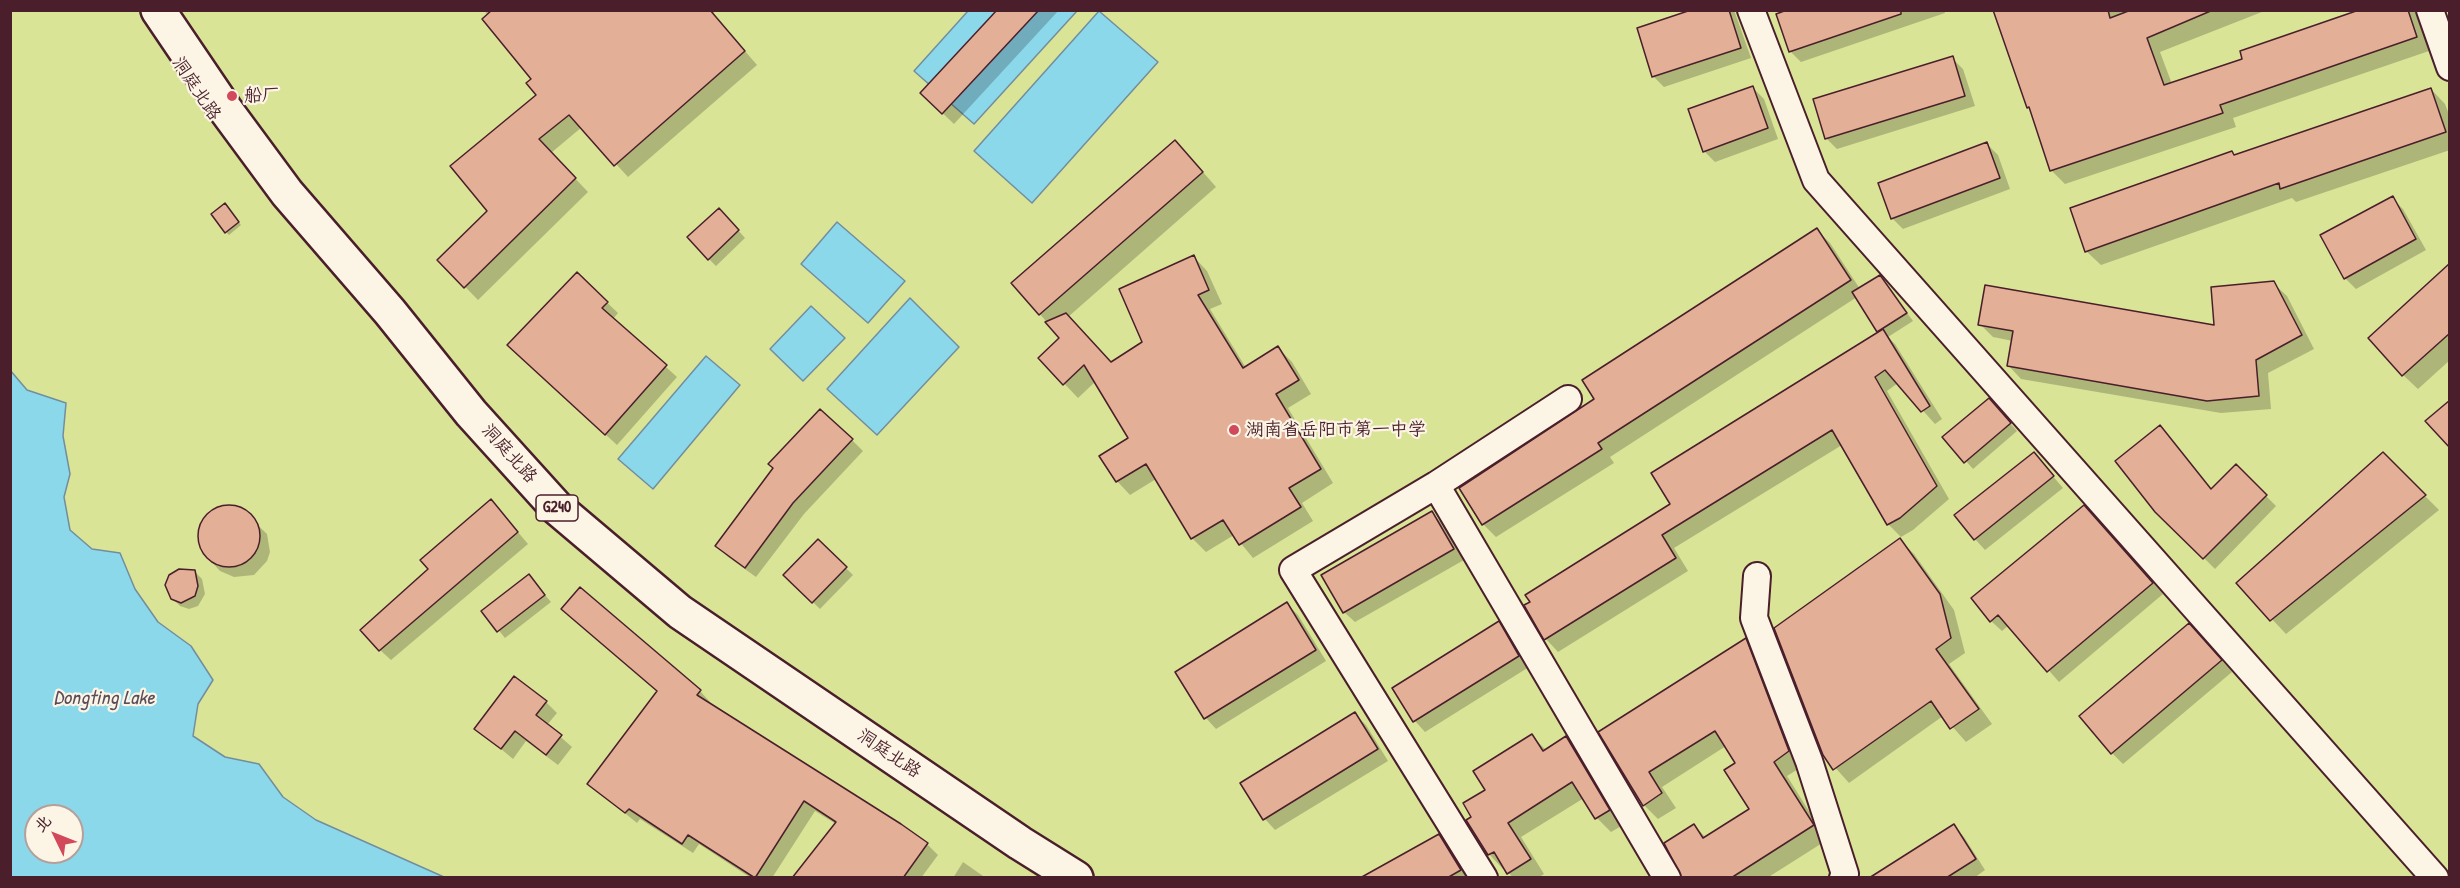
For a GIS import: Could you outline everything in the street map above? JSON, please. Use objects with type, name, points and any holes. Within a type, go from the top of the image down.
[{"type":"main road","name":"洞庭北路","points":[[142,10],[230,138],[297,227],[349,286],[461,424],[562,531],[656,610],[726,660],[986,837],[1052,878]]},
{"type":"main road","name":"洞庭北路","points":[[158,10],[225,109],[287,192],[390,312],[471,412],[557,508],[680,612],[1020,843],[1076,878]]},
{"type":"street","points":[[1751,10],[1816,180],[2434,878]]},
{"type":"street","points":[[2430,10],[2450,67]]},
{"type":"street","points":[[1484,878],[1293,570],[1436,485],[1568,399]]},
{"type":"street","points":[[1436,485],[1667,878]]},
{"type":"street","points":[[1757,576],[1754,618],[1809,761],[1845,874],[1844,878]]},
{"type":"green space","points":[[10,11],[2449,11],[2449,877],[11,877]]},
{"type":"water","points":[[968,11],[1077,11],[974,124],[914,71]]},
{"type":"water","points":[[1099,11],[1158,62],[1032,203],[974,151]]},
{"type":"water","points":[[837,222],[905,281],[868,323],[801,264]]},
{"type":"water","points":[[910,298],[959,347],[877,435],[827,389]]},
{"type":"water","points":[[811,306],[845,338],[803,381],[770,349]]},
{"type":"water","points":[[706,356],[740,385],[653,489],[618,459]]},
{"type":"water","name":"Dongting Lake","points":[[10,370],[27,390],[66,403],[63,436],[70,474],[64,497],[70,530],[92,549],[120,553],[135,589],[158,622],[191,646],[213,680],[198,704],[193,736],[225,757],[259,764],[283,797],[316,820],[444,877],[11,877]]},
{"type":"building","points":[[492,10],[710,10],[745,51],[614,166],[569,115],[539,139],[576,178],[464,288],[437,260],[487,211],[450,166],[536,95],[526,83],[531,79],[482,19]]},
{"type":"building","points":[[997,10],[1039,10],[942,114],[920,93]]},
{"type":"building","points":[[1691,10],[1729,10],[1741,48],[1652,77],[1637,28]]},
{"type":"building","points":[[1787,10],[1901,10],[1901,14],[1789,52],[1776,14]]},
{"type":"building","points":[[1993,10],[2108,10],[2110,18],[2131,10],[2213,10],[2147,38],[2164,85],[2242,59],[2240,51],[2359,10],[2408,10],[2417,37],[2220,105],[2223,113],[2050,171]]},
{"type":"building","points":[[1953,56],[1965,96],[1825,139],[1813,99]]},
{"type":"building","points":[[1753,86],[1768,128],[1703,152],[1688,109]]},
{"type":"building","points":[[2431,88],[2446,132],[2280,189],[2279,183],[2085,252],[2070,208],[2232,151],[2234,155]]},
{"type":"building","points":[[1175,140],[1203,172],[1039,315],[1011,283]]},
{"type":"building","points":[[1987,142],[2000,178],[1891,219],[1878,183]]},
{"type":"building","points":[[2393,196],[2416,239],[2344,279],[2320,235]]},
{"type":"building","points":[[225,203],[239,222],[225,233],[211,214]]},
{"type":"building","points":[[719,208],[739,230],[708,260],[687,237]]},
{"type":"building","points":[[1817,228],[1851,280],[1598,443],[1602,449],[1482,525],[1459,488],[1594,399],[1582,380]]},
{"type":"building","points":[[1194,255],[1209,290],[1198,295],[1243,368],[1278,346],[1299,380],[1276,394],[1321,469],[1289,488],[1301,507],[1239,545],[1223,520],[1191,539],[1146,464],[1116,482],[1099,456],[1128,438],[1084,365],[1063,385],[1038,358],[1059,338],[1045,322],[1066,313],[1111,362],[1142,342],[1119,289]]},
{"type":"building","points":[[2450,263],[2450,333],[2402,376],[2368,338]]},
{"type":"building","points":[[577,272],[608,302],[602,308],[667,365],[605,435],[507,345]]},
{"type":"building","points":[[1880,275],[1907,313],[1877,332],[1852,292]]},
{"type":"building","points":[[2274,281],[2302,335],[2256,360],[2259,396],[2207,401],[2007,366],[2013,331],[1978,325],[1985,285],[2214,325],[2211,287]]},
{"type":"building","points":[[1883,329],[1930,406],[1921,412],[1885,370],[1875,377],[1937,486],[1900,518],[1887,525],[1832,430],[1662,535],[1676,558],[1544,640],[1524,605],[1530,602],[1525,595],[1670,504],[1651,473]]},
{"type":"building","points":[[1989,398],[2011,423],[1964,463],[1942,437]]},
{"type":"building","points":[[2450,400],[2450,448],[2425,421]]},
{"type":"building","points":[[820,409],[853,439],[793,503],[745,568],[715,546],[773,468],[768,464]]},
{"type":"building","points":[[2160,425],[2211,489],[2236,464],[2267,495],[2203,559],[2155,512],[2115,461]]},
{"type":"building","points":[[2034,452],[2054,476],[1974,540],[1954,515]]},
{"type":"building","points":[[2383,452],[2426,495],[2270,621],[2236,583]]},
{"type":"building","points":[[491,499],[518,532],[379,651],[360,630],[428,569],[420,560]]},
{"type":"building","points":[[229,505],[251,514],[260,536],[251,558],[229,567],[207,558],[198,536],[207,514]]},
{"type":"building","points":[[2084,505],[2153,583],[2047,672],[1998,615],[1990,622],[1971,598]]},
{"type":"building","points":[[1432,511],[1454,549],[1343,613],[1321,575]]},
{"type":"building","points":[[1900,538],[1940,594],[1951,638],[1936,649],[1979,709],[1950,729],[1931,701],[1833,770],[1823,755],[1774,628]]},
{"type":"building","points":[[818,539],[847,567],[812,603],[783,575]]},
{"type":"building","points":[[179,569],[195,570],[198,586],[195,596],[181,603],[171,599],[165,585],[169,575]]},
{"type":"building","points":[[529,574],[545,595],[497,632],[481,611]]},
{"type":"building","points":[[580,587],[701,690],[697,695],[928,843],[903,878],[792,878],[836,822],[804,801],[755,878],[688,835],[682,844],[629,809],[625,813],[587,784],[657,691],[561,609]]},
{"type":"building","points":[[1287,602],[1316,650],[1204,719],[1175,672]]},
{"type":"building","points":[[1499,621],[1519,656],[1413,722],[1392,688]]},
{"type":"building","points":[[2189,623],[2222,660],[2111,754],[2079,716]]},
{"type":"building","points":[[1746,638],[1789,751],[1774,762],[1814,825],[1731,878],[1682,878],[1664,843],[1694,824],[1703,838],[1749,809],[1724,770],[1735,763],[1715,731],[1649,772],[1662,793],[1643,806],[1598,732]]},
{"type":"building","points":[[514,676],[547,701],[536,715],[562,735],[546,755],[515,731],[501,749],[474,729]]},
{"type":"building","points":[[1355,712],[1378,749],[1263,820],[1240,783]]},
{"type":"building","points":[[1532,734],[1543,751],[1566,736],[1610,810],[1595,819],[1572,782],[1508,823],[1531,859],[1507,874],[1494,852],[1488,855],[1466,820],[1471,817],[1463,803],[1485,790],[1473,771]]},
{"type":"building","points":[[1954,824],[1976,859],[1946,878],[1869,878]]},
{"type":"building","points":[[1439,834],[1461,870],[1447,878],[1360,878]]},
{"type":"place","name":"船厂","points":[[232,96]]},
{"type":"place","name":"湖南省岳阳市第一中学","points":[[1234,430]]}]
